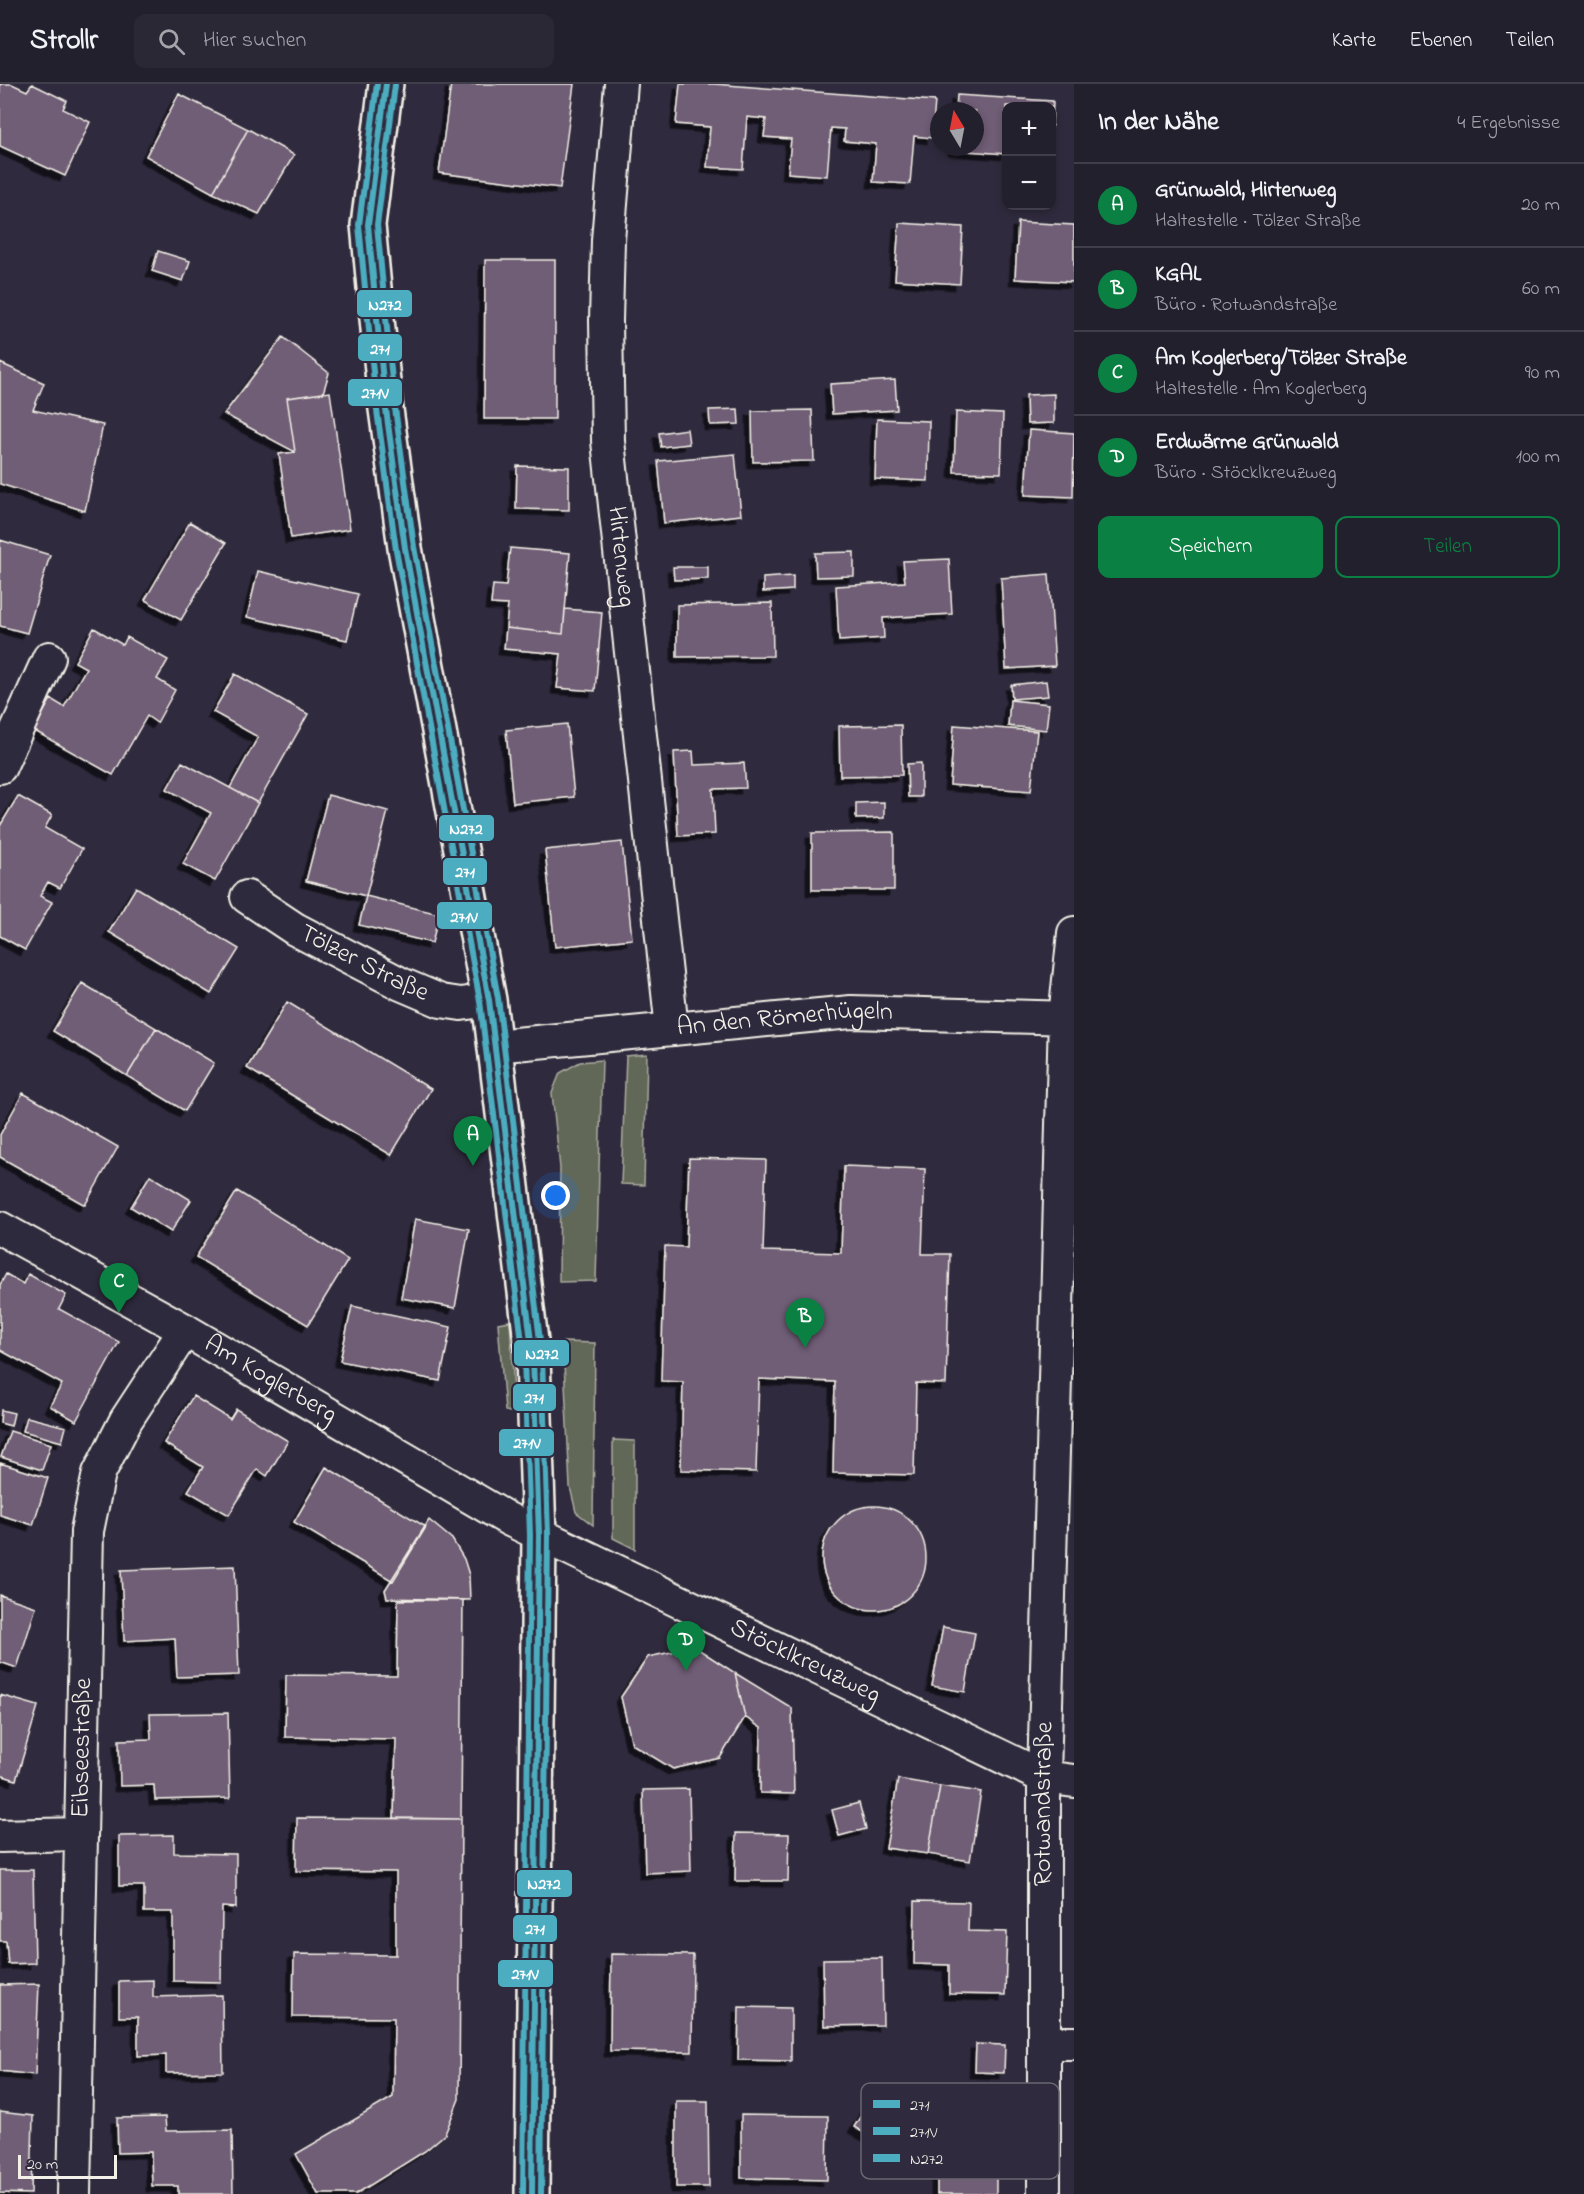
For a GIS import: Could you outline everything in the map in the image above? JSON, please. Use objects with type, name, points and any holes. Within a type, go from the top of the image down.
[{"type":"main road","points":[[386,84],[368,225],[385,402],[405,548],[489,1000],[533,1357],[539,1535],[532,2194]]},
{"type":"street","name":"Hirtenweg","points":[[621,84],[608,252],[608,441],[672,1029]]},
{"type":"street","points":[[0,768],[50,658]]},
{"type":"street","name":"Tölzer Straße","points":[[247,897],[295,929],[411,989],[441,1001],[461,1004],[489,1000]]},
{"type":"street","name":"Rotwandstraße","points":[[1055,2083],[1059,2043],[1059,1779],[1070,1018],[1074,933]]},
{"type":"street","name":"An den Römerhügeln","points":[[495,1046],[851,1012],[1070,1018]]},
{"type":"street","name":"Am Koglerberg","points":[[0,1228],[185,1330],[539,1535]]},
{"type":"street","name":"Eibseestraße","points":[[74,2194],[79,1834],[87,1531],[99,1473],[126,1420],[185,1330]]},
{"type":"street","name":"Stöcklkreuzweg","points":[[539,1535],[1059,1779]]},
{"type":"street","points":[[0,1836],[79,1834]]},
{"type":"street","name":"Rotwandstraße","points":[[1044,2194],[1045,2179]]},
{"type":"green space","points":[[647,1054],[644,1185],[621,1184],[626,1056]]},
{"type":"green space","points":[[602,1060],[596,1281],[559,1282],[560,1168],[552,1093],[560,1073],[580,1062]]},
{"type":"green space","points":[[510,1321],[515,1413],[505,1411],[498,1323]]},
{"type":"green space","points":[[563,1342],[595,1343],[593,1525],[576,1512],[570,1487]]},
{"type":"green space","points":[[613,1440],[635,1441],[635,1549],[613,1538]]},
{"type":"building","points":[[0,84],[12,84],[27,91],[32,84],[67,101],[63,109],[90,122],[65,176],[0,146]]},
{"type":"building","points":[[451,84],[574,84],[560,188],[439,173]]},
{"type":"building","points":[[680,84],[714,84],[935,101],[930,102],[930,138],[914,136],[910,184],[873,182],[876,144],[844,141],[845,129],[831,128],[827,176],[788,173],[791,139],[764,137],[766,119],[747,117],[743,169],[707,167],[710,127],[676,124]]},
{"type":"building","points":[[179,94],[248,129],[213,193],[146,156]]},
{"type":"building","points":[[957,95],[1053,101],[1002,102],[1002,154],[984,152],[984,102],[957,102]]},
{"type":"building","points":[[248,129],[294,155],[259,214],[213,193]]},
{"type":"building","points":[[1018,222],[1074,225],[1074,282],[1015,279]]},
{"type":"building","points":[[899,223],[963,227],[960,284],[895,280]]},
{"type":"building","points":[[158,251],[190,261],[183,281],[152,271]]},
{"type":"building","points":[[485,260],[555,260],[555,419],[484,419]]},
{"type":"building","points":[[283,337],[329,373],[323,393],[287,398],[295,452],[224,414]]},
{"type":"building","points":[[0,363],[44,383],[33,410],[103,425],[85,511],[0,484]]},
{"type":"building","points":[[895,380],[897,410],[832,414],[830,384]]},
{"type":"building","points":[[330,392],[350,529],[291,538],[279,454],[295,452],[287,398]]},
{"type":"building","points":[[1054,394],[1054,423],[1027,424],[1026,395]]},
{"type":"building","points":[[738,409],[739,424],[710,425],[709,410]]},
{"type":"building","points":[[812,410],[814,461],[753,462],[752,411]]},
{"type":"building","points":[[956,412],[1003,414],[1001,473],[954,472]]},
{"type":"building","points":[[877,419],[929,421],[928,481],[875,479]]},
{"type":"building","points":[[687,429],[689,444],[661,447],[659,433]]},
{"type":"building","points":[[1029,430],[1074,433],[1073,497],[1025,495]]},
{"type":"building","points":[[735,454],[741,515],[664,523],[658,461]]},
{"type":"building","points":[[517,466],[569,467],[569,510],[516,509]]},
{"type":"building","points":[[190,522],[226,543],[181,620],[145,600]]},
{"type":"building","points":[[0,540],[50,555],[27,633],[0,626]]},
{"type":"building","points":[[510,548],[570,553],[563,634],[506,628],[508,605],[491,604],[493,585],[506,586]]},
{"type":"building","points":[[854,552],[854,576],[816,577],[815,553]]},
{"type":"building","points":[[949,559],[952,614],[883,618],[884,638],[839,641],[836,586],[905,582],[903,561]]},
{"type":"building","points":[[673,567],[708,567],[708,579],[674,580]]},
{"type":"building","points":[[258,571],[358,594],[347,640],[247,617]]},
{"type":"building","points":[[1049,574],[1055,666],[1006,669],[1001,578]]},
{"type":"building","points":[[793,576],[793,590],[763,592],[763,578]]},
{"type":"building","points":[[772,603],[773,656],[677,657],[677,605]]},
{"type":"building","points":[[565,609],[602,612],[595,691],[557,688],[561,654],[504,649],[506,628],[563,634]]},
{"type":"building","points":[[94,628],[123,645],[127,637],[168,660],[157,679],[175,690],[157,723],[147,716],[113,775],[33,730],[51,699],[64,707],[86,668],[75,662]]},
{"type":"building","points":[[235,674],[308,714],[258,803],[230,788],[258,737],[213,712]]},
{"type":"building","points":[[1046,681],[1048,696],[1012,699],[1011,685]]},
{"type":"building","points":[[1010,700],[1049,704],[1046,730],[1008,726]]},
{"type":"building","points":[[567,724],[574,797],[513,803],[506,730]]},
{"type":"building","points":[[901,725],[902,775],[840,776],[839,726]]},
{"type":"building","points":[[954,725],[1037,731],[1031,791],[950,785]]},
{"type":"building","points":[[693,751],[694,765],[744,763],[746,788],[713,789],[715,834],[678,836],[674,752]]},
{"type":"building","points":[[182,762],[258,803],[215,881],[183,864],[211,813],[167,789]]},
{"type":"building","points":[[921,763],[921,797],[908,797],[907,764]]},
{"type":"building","points":[[328,795],[388,811],[366,896],[306,881]]},
{"type":"building","points":[[18,796],[52,815],[45,828],[82,849],[60,888],[48,882],[40,896],[52,902],[25,950],[0,936],[0,826]]},
{"type":"building","points":[[884,802],[884,818],[856,819],[856,803]]},
{"type":"building","points":[[894,832],[894,890],[812,890],[812,833]]},
{"type":"building","points":[[622,842],[632,939],[555,947],[545,850]]},
{"type":"building","points":[[136,887],[239,949],[211,994],[109,932]]},
{"type":"building","points":[[366,896],[439,914],[432,943],[359,925]]},
{"type":"building","points":[[82,983],[156,1028],[127,1076],[53,1031]]},
{"type":"building","points":[[287,1002],[431,1089],[391,1155],[247,1068]]},
{"type":"building","points":[[156,1028],[214,1063],[185,1111],[127,1076]]},
{"type":"building","points":[[23,1093],[118,1147],[85,1205],[0,1157],[0,1135]]},
{"type":"building","points":[[689,1158],[766,1160],[763,1251],[841,1253],[844,1166],[925,1169],[922,1254],[950,1254],[946,1384],[916,1383],[914,1475],[833,1473],[835,1382],[759,1379],[756,1472],[681,1470],[683,1382],[661,1381],[665,1246],[686,1247]]},
{"type":"building","points":[[150,1175],[191,1200],[171,1232],[131,1207]]},
{"type":"building","points":[[237,1191],[348,1260],[308,1325],[196,1257]]},
{"type":"building","points":[[415,1219],[469,1229],[455,1308],[401,1298]]},
{"type":"building","points":[[6,1274],[23,1284],[28,1274],[66,1295],[59,1309],[119,1342],[76,1421],[50,1406],[62,1384],[0,1350],[0,1285]]},
{"type":"building","points":[[352,1306],[451,1327],[440,1381],[340,1361]]},
{"type":"building","points":[[193,1396],[230,1419],[236,1409],[288,1441],[267,1476],[257,1469],[229,1515],[188,1491],[203,1467],[164,1443]]},
{"type":"building","points":[[1,1410],[14,1413],[11,1426],[0,1423]]},
{"type":"building","points":[[27,1417],[66,1427],[62,1442],[23,1431]]},
{"type":"building","points":[[10,1431],[51,1444],[42,1470],[1,1457]]},
{"type":"building","points":[[0,1463],[48,1478],[33,1525],[0,1515]]},
{"type":"building","points":[[326,1467],[426,1527],[393,1581],[294,1522]]},
{"type":"building","points":[[874,1506],[894,1510],[911,1521],[922,1538],[926,1558],[922,1578],[911,1595],[894,1606],[874,1610],[854,1606],[837,1595],[826,1578],[822,1558],[826,1538],[837,1521],[854,1510]]},
{"type":"building","points":[[429,1520],[452,1539],[464,1559],[469,1575],[470,1600],[387,1598],[385,1590]]},
{"type":"building","points":[[235,1566],[239,1675],[177,1677],[175,1638],[124,1641],[121,1570]]},
{"type":"building","points":[[0,1595],[36,1607],[17,1668],[0,1662]]},
{"type":"building","points":[[398,1600],[463,1600],[461,1819],[394,1818],[396,1739],[285,1737],[286,1675],[397,1676]]},
{"type":"building","points":[[943,1627],[975,1633],[965,1692],[932,1686]]},
{"type":"building","points":[[695,1647],[735,1673],[745,1717],[720,1758],[673,1769],[632,1744],[621,1697],[648,1657]]},
{"type":"building","points":[[735,1673],[792,1708],[794,1794],[760,1793],[761,1728],[745,1717]]},
{"type":"building","points":[[0,1695],[38,1706],[16,1780],[0,1775]]},
{"type":"building","points":[[228,1713],[230,1798],[155,1800],[154,1785],[120,1786],[119,1740],[151,1739],[150,1714]]},
{"type":"building","points":[[898,1779],[940,1786],[928,1854],[886,1848]]},
{"type":"building","points":[[940,1786],[981,1792],[970,1861],[928,1854]]},
{"type":"building","points":[[689,1789],[691,1871],[645,1873],[643,1790]]},
{"type":"building","points":[[859,1803],[866,1829],[839,1836],[832,1810]]},
{"type":"building","points":[[297,1818],[461,1819],[459,2099],[445,2134],[425,2151],[356,2194],[318,2194],[296,2154],[393,2097],[394,2018],[293,2017],[294,1954],[396,1955],[396,1872],[296,1871]]},
{"type":"building","points":[[736,1833],[789,1834],[788,1881],[735,1881]]},
{"type":"building","points":[[174,1835],[174,1853],[236,1854],[236,1908],[222,1907],[221,1982],[173,1981],[173,1912],[144,1912],[144,1886],[119,1886],[119,1836]]},
{"type":"building","points":[[0,1870],[33,1870],[35,1963],[8,1964],[6,1941],[0,1941]]},
{"type":"building","points":[[915,1901],[969,1902],[968,1931],[1007,1932],[1005,1995],[949,1994],[949,1965],[914,1964]]},
{"type":"building","points":[[611,1954],[693,1955],[692,2052],[610,2051]]},
{"type":"building","points":[[882,1958],[883,2025],[824,2026],[823,1959]]},
{"type":"building","points":[[153,1980],[153,1997],[222,1995],[223,2072],[166,2073],[166,2055],[138,2056],[138,2017],[119,2017],[119,1981]]},
{"type":"building","points":[[39,1984],[35,2075],[0,2071],[0,1985]]},
{"type":"building","points":[[739,2007],[791,2008],[791,2061],[738,2060]]},
{"type":"building","points":[[976,2044],[1005,2045],[1004,2073],[975,2072]]},
{"type":"building","points":[[676,2101],[708,2101],[709,2187],[676,2187]]},
{"type":"building","points":[[0,2112],[33,2116],[31,2194],[0,2193]]},
{"type":"building","points":[[741,2115],[828,2116],[827,2180],[741,2178]]},
{"type":"building","points":[[861,2116],[861,2131],[854,2127]]},
{"type":"building","points":[[165,2117],[166,2131],[232,2130],[233,2194],[178,2194],[178,2186],[152,2186],[151,2152],[118,2153],[117,2118]]},
{"type":"building","points":[[937,2179],[996,2179],[996,2194],[937,2194]]},
{"type":"transit line","name":"271V","points":[[377,84],[359,225],[376,403],[396,550],[480,1001],[524,1358],[530,1535],[523,2194]]},
{"type":"transit line","name":"271","points":[[386,84],[368,225],[385,402],[405,548],[489,1000],[533,1357],[539,1535],[532,2194]]},
{"type":"transit line","name":"N272","points":[[395,85],[377,225],[394,401],[414,547],[498,998],[542,1357],[548,1535],[541,2194]]},
{"type":"place","name":"Grünwald, Hirtenweg","points":[[473,1166]]},
{"type":"place","name":"Am Koglerberg/Tölzer Straße","points":[[119,1313]]},
{"type":"place","name":"KGAL","points":[[805,1348]]},
{"type":"place","name":"Erdwärme Grünwald","points":[[686,1671]]}]
